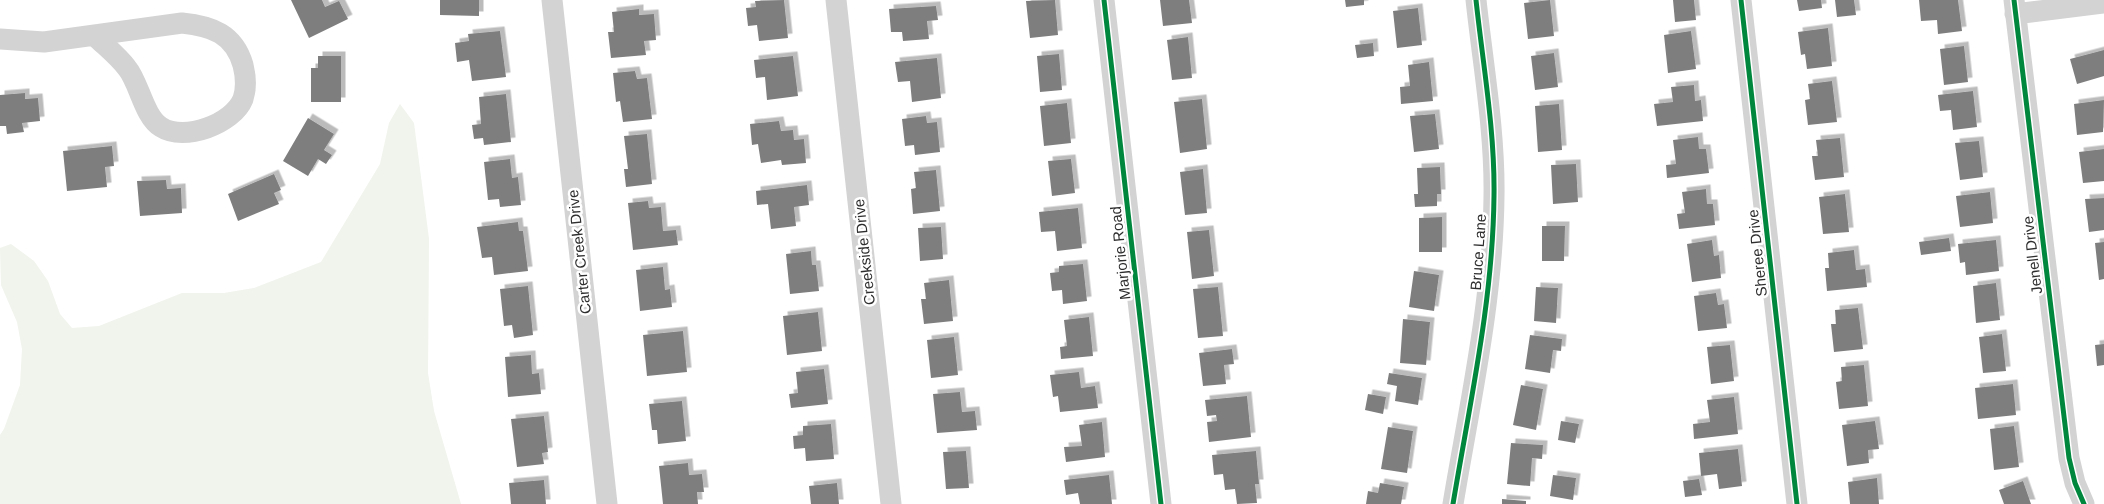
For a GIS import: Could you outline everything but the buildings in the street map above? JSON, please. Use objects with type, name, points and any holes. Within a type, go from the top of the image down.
[{"type":"street","name":"Carter Creek Drive","points":[[552,0],[607,504]]},
{"type":"street","name":"Creekside Drive","points":[[836,0],[891,504]]},
{"type":"street","name":"Marjorie Road","points":[[1104,0],[1161,504]]},
{"type":"street","name":"Bruce Lane","points":[[1453,504],[1488,295],[1493,240],[1494,194],[1492,149],[1476,0]]},
{"type":"street","name":"Sheree Drive","points":[[1741,0],[1797,504]]},
{"type":"street","points":[[2014,7],[2104,3]]},
{"type":"street","name":"Jenell Drive","points":[[2014,7],[2069,458],[2075,483],[2084,504]]},
{"type":"street","points":[[0,39],[44,42],[182,23],[203,25],[222,34],[234,45],[241,58],[246,76],[246,86],[242,100],[233,112],[207,129],[183,133],[171,132],[159,126],[147,109],[128,69],[95,36]]},
{"type":"shaded area","points":[[400,104],[414,123],[429,239],[428,373],[434,411],[461,504],[0,504],[0,435],[20,385],[22,349],[17,322],[1,285],[0,248],[11,244],[34,261],[48,281],[60,314],[72,328],[99,326],[182,293],[224,293],[254,288],[321,262],[380,164],[389,123]]},
{"type":"cycle path","points":[[1104,0],[1161,504]]},
{"type":"cycle path","points":[[1453,504],[1480,351],[1493,235],[1493,147],[1476,0]]},
{"type":"cycle path","points":[[1741,0],[1797,504]]},
{"type":"cycle path","points":[[2014,0],[2069,458],[2075,483],[2084,504]]}]
